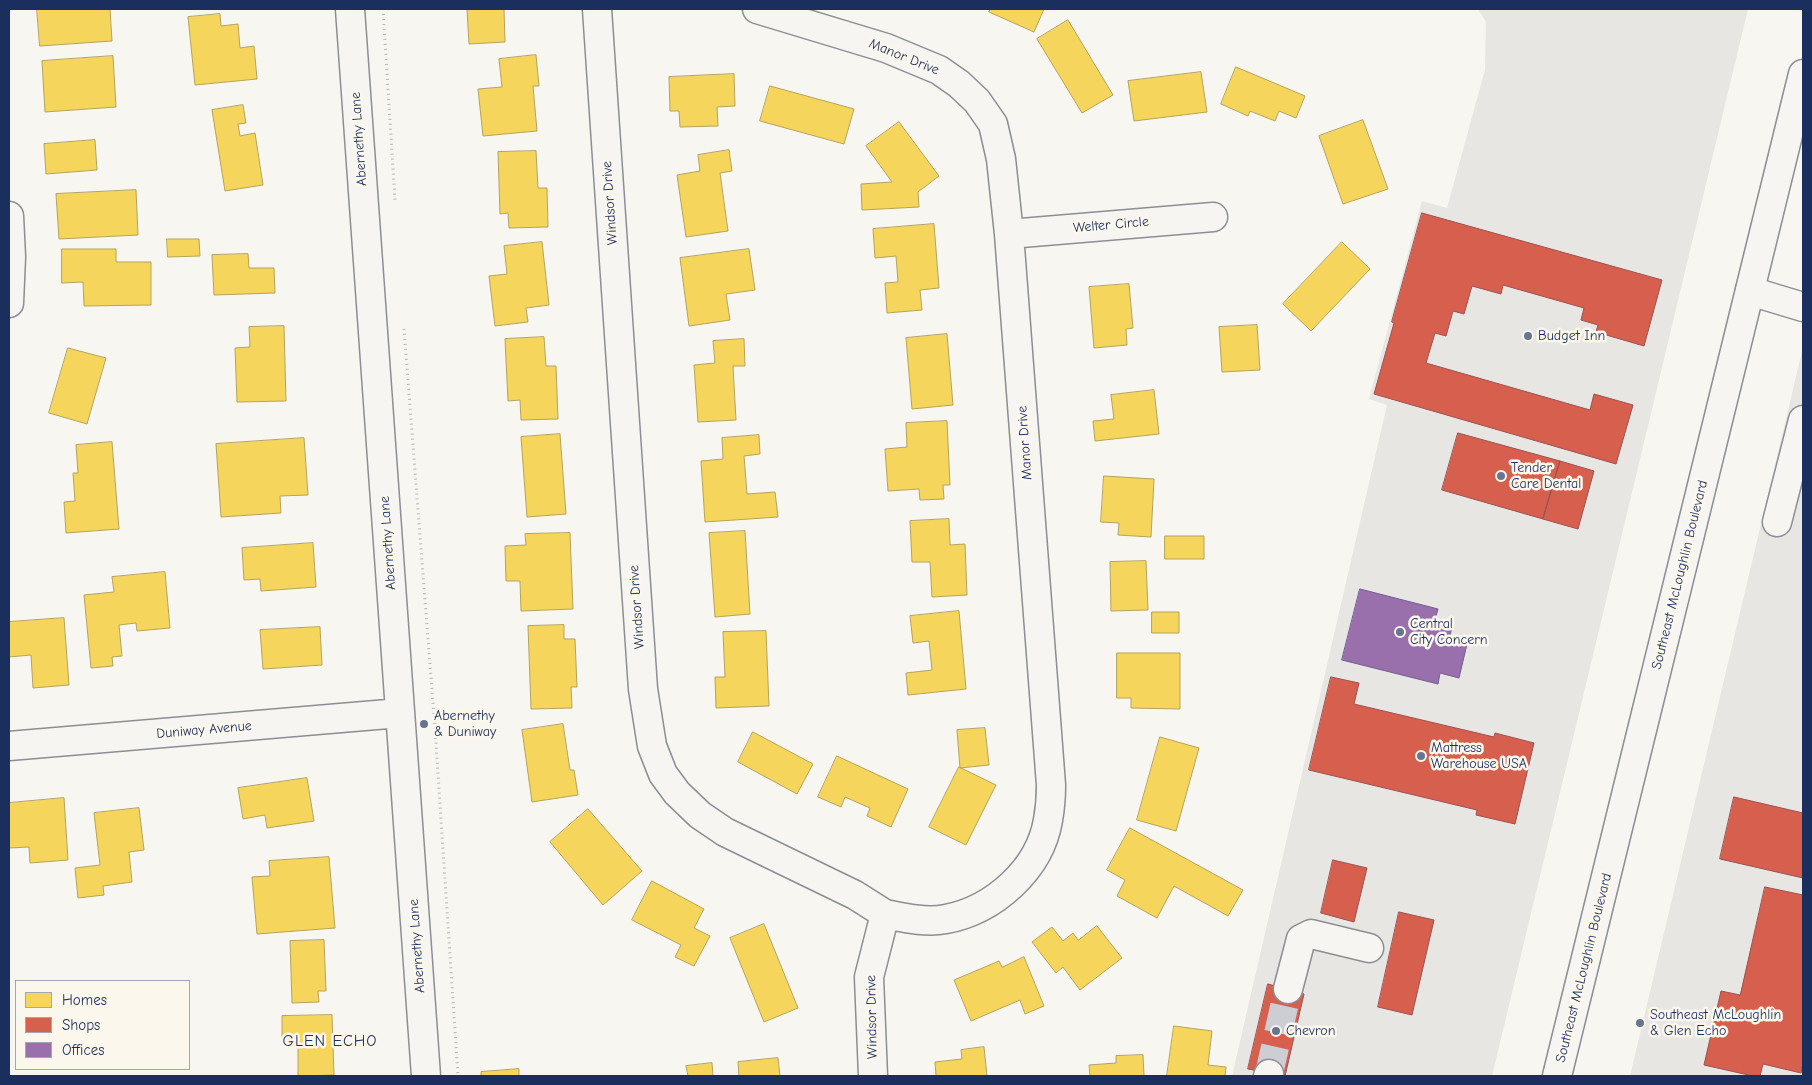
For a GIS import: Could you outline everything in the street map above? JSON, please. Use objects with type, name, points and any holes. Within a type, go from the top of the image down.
[{"type":"street","name":"Abernethy Lane","points":[[350,9],[426,1076]]},
{"type":"street","name":"Windsor Drive","points":[[597,9],[643,689],[652,746],[663,774],[677,792],[706,819],[725,832],[855,895],[885,914],[869,977],[873,1076]]},
{"type":"street","name":"Manor Drive","points":[[757,9],[886,48],[939,70],[959,84],[977,101],[993,124],[1001,159],[1009,234],[1052,785],[1048,821],[1039,848],[1022,875],[1000,895],[974,910],[946,919],[915,920],[885,914]]},
{"type":"street","name":"Southeast McLoughlin Boulevard","points":[[1557,1076],[1803,74]]},
{"type":"street","points":[[9,216],[11,257],[9,303]]},
{"type":"street","name":"Welter Circle","points":[[1009,234],[1213,217]]},
{"type":"street","points":[[1750,291],[1803,307]]},
{"type":"street","points":[[1777,522],[1803,420]]},
{"type":"street","name":"Duniway Avenue","points":[[9,746],[400,713]]},
{"type":"street","points":[[1288,989],[1300,939],[1311,934],[1369,948]]},
{"type":"path","points":[[383,9],[396,208]]},
{"type":"path","points":[[404,326],[435,729],[458,1076]]},
{"type":"shaded area","points":[[1478,9],[1748,9],[1492,1076],[1232,1076],[1387,405],[1369,399],[1422,201],[1447,208],[1485,70],[1486,22]]},
{"type":"shaded area","points":[[1803,347],[1803,1076],[1630,1076]]},
{"type":"building: Homes","points":[[37,9],[110,9],[112,41],[40,46]]},
{"type":"building: Homes","points":[[504,9],[505,42],[469,44],[467,10]]},
{"type":"building: Homes","points":[[991,9],[1044,9],[1034,32],[989,12]]},
{"type":"building: Homes","points":[[220,14],[221,26],[238,24],[240,48],[254,46],[257,79],[195,85],[188,17]]},
{"type":"building: Homes","points":[[1068,20],[1113,95],[1082,113],[1037,39]]},
{"type":"building: Homes","points":[[536,55],[539,86],[533,86],[537,131],[483,136],[478,89],[502,87],[499,59]]},
{"type":"building: Homes","points":[[113,56],[116,107],[45,112],[42,61]]},
{"type":"building: Homes","points":[[1236,67],[1305,96],[1296,118],[1279,111],[1275,121],[1250,111],[1248,116],[1221,104]]},
{"type":"building: Homes","points":[[1201,72],[1207,112],[1134,121],[1128,81]]},
{"type":"building: Homes","points":[[734,74],[735,106],[717,107],[718,126],[680,127],[679,111],[670,111],[669,77]]},
{"type":"building: Homes","points":[[770,86],[854,109],[844,144],[760,121]]},
{"type":"building: Homes","points":[[243,105],[246,123],[238,124],[240,136],[255,133],[263,185],[225,191],[212,110]]},
{"type":"building: Homes","points":[[1363,120],[1388,189],[1343,204],[1319,136]]},
{"type":"building: Homes","points":[[899,122],[939,176],[918,192],[919,207],[862,210],[861,184],[892,182],[866,146]]},
{"type":"building: Homes","points":[[95,140],[97,170],[46,174],[44,144]]},
{"type":"building: Homes","points":[[729,150],[732,171],[720,173],[728,231],[686,237],[677,175],[700,171],[698,155]]},
{"type":"building: Homes","points":[[536,151],[538,188],[547,188],[548,227],[509,228],[508,213],[500,214],[498,152]]},
{"type":"building: Homes","points":[[136,190],[138,235],[59,239],[56,194]]},
{"type":"building: Homes","points":[[934,224],[939,288],[920,290],[922,310],[887,313],[885,283],[898,282],[896,256],[875,258],[873,229]]},
{"type":"building: Homes","points":[[167,239],[199,239],[200,256],[168,257]]},
{"type":"building: Homes","points":[[542,242],[549,305],[526,308],[528,322],[495,326],[489,276],[507,274],[504,246]]},
{"type":"building: Homes","points":[[1342,242],[1370,269],[1311,331],[1283,304]]},
{"type":"building: Homes","points":[[62,249],[116,249],[116,262],[151,262],[151,305],[84,306],[83,282],[62,283]]},
{"type":"building: Homes","points":[[749,249],[755,290],[726,294],[730,320],[689,326],[680,258]]},
{"type":"building: Homes","points":[[248,254],[249,268],[274,268],[275,293],[214,295],[212,255]]},
{"type":"building: Homes","points":[[1129,284],[1133,328],[1126,329],[1127,345],[1094,348],[1089,287]]},
{"type":"building: Homes","points":[[1257,325],[1260,370],[1222,372],[1219,327]]},
{"type":"building: Homes","points":[[284,326],[286,401],[237,402],[235,348],[250,347],[249,327]]},
{"type":"building: Homes","points":[[947,334],[953,405],[912,409],[906,338]]},
{"type":"building: Homes","points":[[544,337],[546,366],[556,366],[558,419],[521,420],[520,400],[508,401],[505,339]]},
{"type":"building: Homes","points":[[744,339],[745,366],[733,366],[736,420],[698,422],[694,365],[715,363],[713,341]]},
{"type":"building: Homes","points":[[68,348],[106,358],[87,424],[49,413]]},
{"type":"building: Homes","points":[[1154,390],[1159,434],[1095,441],[1093,421],[1114,419],[1111,395]]},
{"type":"building: Homes","points":[[947,421],[950,485],[943,485],[944,499],[920,500],[919,489],[888,491],[885,449],[907,447],[906,423]]},
{"type":"building: Homes","points":[[560,434],[566,514],[527,517],[521,437]]},
{"type":"building: Homes","points":[[759,435],[760,454],[744,456],[747,494],[775,492],[778,517],[705,522],[701,461],[723,459],[722,438]]},
{"type":"building: Homes","points":[[304,438],[308,495],[280,496],[281,513],[221,517],[216,444]]},
{"type":"building: Homes","points":[[112,442],[119,529],[66,533],[64,502],[75,501],[73,473],[78,473],[76,445]]},
{"type":"building: Homes","points":[[1104,476],[1154,479],[1151,537],[1118,535],[1119,523],[1101,522]]},
{"type":"building: Homes","points":[[949,519],[950,545],[965,544],[967,595],[932,597],[930,562],[912,562],[910,521]]},
{"type":"building: Homes","points":[[745,531],[750,614],[715,617],[709,533]]},
{"type":"building: Homes","points":[[570,533],[573,609],[521,611],[520,581],[506,581],[505,546],[526,545],[525,534]]},
{"type":"building: Homes","points":[[1165,536],[1204,536],[1204,559],[1165,559]]},
{"type":"building: Homes","points":[[313,543],[316,587],[261,591],[260,579],[244,580],[242,548]]},
{"type":"building: Homes","points":[[1146,561],[1148,610],[1111,611],[1110,562]]},
{"type":"building: Homes","points":[[165,572],[170,628],[137,631],[136,623],[119,625],[122,656],[112,657],[113,666],[91,668],[84,595],[114,592],[112,577]]},
{"type":"building: Homes","points":[[959,611],[966,689],[908,695],[906,673],[932,670],[929,641],[913,643],[910,616]]},
{"type":"building: Homes","points":[[1152,612],[1179,612],[1179,633],[1152,633]]},
{"type":"building: Homes","points":[[64,618],[69,685],[33,688],[31,655],[9,657],[9,622]]},
{"type":"building: Homes","points":[[564,625],[564,639],[575,639],[577,687],[571,687],[572,708],[531,709],[528,626]]},
{"type":"building: Homes","points":[[320,627],[322,665],[263,669],[260,630]]},
{"type":"building: Homes","points":[[766,631],[769,706],[716,708],[715,677],[725,677],[723,632]]},
{"type":"building: Homes","points":[[1117,653],[1180,653],[1180,709],[1131,708],[1131,698],[1117,698]]},
{"type":"building: Homes","points":[[563,724],[570,770],[574,770],[578,795],[532,802],[522,730]]},
{"type":"building: Homes","points":[[985,728],[989,765],[960,768],[957,730]]},
{"type":"building: Homes","points":[[753,732],[813,764],[797,794],[738,762]]},
{"type":"building: Homes","points":[[1160,737],[1199,748],[1176,831],[1137,820]]},
{"type":"building: Homes","points":[[837,756],[908,789],[891,827],[867,816],[870,808],[845,797],[841,807],[818,797]]},
{"type":"building: Homes","points":[[959,767],[996,785],[966,845],[929,827]]},
{"type":"building: Homes","points":[[307,778],[314,821],[267,828],[265,815],[243,819],[238,788]]},
{"type":"building: Homes","points":[[64,798],[68,860],[30,863],[29,847],[9,848],[9,803]]},
{"type":"building: Homes","points":[[139,808],[144,850],[129,852],[132,882],[103,886],[104,895],[78,898],[75,868],[100,865],[94,813]]},
{"type":"building: Homes","points":[[588,809],[642,871],[603,905],[550,842]]},
{"type":"building: Homes","points":[[1130,828],[1243,890],[1228,916],[1174,886],[1157,918],[1117,896],[1125,880],[1107,870]]},
{"type":"building: Homes","points":[[329,857],[335,928],[257,934],[252,877],[270,876],[269,861]]},
{"type":"building: Homes","points":[[652,881],[704,909],[694,928],[710,936],[694,966],[675,957],[681,945],[632,920]]},
{"type":"building: Homes","points":[[764,924],[798,1008],[764,1022],[730,938]]},
{"type":"building: Homes","points":[[1097,926],[1122,958],[1080,990],[1063,967],[1056,973],[1032,942],[1052,927],[1063,941],[1073,933],[1078,940]]},
{"type":"building: Homes","points":[[324,940],[326,991],[318,991],[319,1002],[292,1003],[290,941]]},
{"type":"building: Homes","points":[[1024,957],[1044,1006],[1025,1014],[1020,1000],[971,1021],[954,980],[999,961],[1002,967]]},
{"type":"building: Homes","points":[[332,1015],[334,1075],[298,1076],[298,1041],[282,1042],[282,1016]]},
{"type":"building: Homes","points":[[1174,1026],[1212,1031],[1208,1065],[1226,1067],[1225,1076],[1167,1076]]},
{"type":"building: Homes","points":[[984,1047],[987,1076],[936,1076],[935,1062],[962,1059],[961,1050]]},
{"type":"building: Homes","points":[[1143,1055],[1144,1076],[1090,1076],[1089,1065],[1116,1063],[1116,1056]]},
{"type":"building: Homes","points":[[778,1058],[780,1076],[739,1076],[738,1062]]},
{"type":"building: Homes","points":[[712,1063],[713,1076],[688,1076],[686,1066]]},
{"type":"building: Homes","points":[[519,1069],[519,1076],[481,1076],[481,1072]]},
{"type":"building: Shops","points":[[1422,213],[1662,280],[1644,346],[1596,332],[1598,325],[1581,320],[1584,308],[1503,285],[1501,294],[1472,286],[1464,314],[1453,311],[1446,336],[1435,333],[1426,363],[1590,410],[1594,394],[1633,405],[1616,464],[1374,394]]},
{"type":"building: Shops","name":"Tender Care Dental","points":[[1458,433],[1560,461],[1543,519],[1442,490]]},
{"type":"building: Shops","points":[[1560,461],[1594,471],[1578,529],[1543,519]]},
{"type":"building: Shops","name":"Mattress Warehouse USA","points":[[1331,677],[1359,683],[1354,704],[1494,737],[1495,733],[1534,743],[1515,824],[1476,815],[1477,810],[1309,770]]},
{"type":"building: Shops","points":[[1734,797],[1803,813],[1803,878],[1720,859]]},
{"type":"building: Shops","points":[[1333,860],[1367,868],[1354,922],[1321,913]]},
{"type":"building: Shops","points":[[1765,887],[1803,895],[1803,1063],[1801,1073],[1763,1064],[1760,1076],[1753,1076],[1704,1065],[1721,991],[1740,995]]},
{"type":"building: Shops","points":[[1399,912],[1434,920],[1412,1015],[1378,1007]]},
{"type":"building: Shops","name":"Chevron","points":[[1268,984],[1304,994],[1285,1076],[1248,1069]]},
{"type":"building: Offices","name":"Central City Concern","points":[[1360,589],[1438,609],[1435,619],[1453,624],[1449,639],[1467,644],[1459,678],[1440,673],[1438,684],[1342,660]]},
{"type":"tunnel","points":[[1269,1074],[1288,989]]},
{"type":"place","name":"Budget Inn","points":[[1528,336]]},
{"type":"place","name":"Tender Care Dental","points":[[1501,476]]},
{"type":"place","name":"Central City Concern","points":[[1400,632]]},
{"type":"place","name":"Abernethy & Duniway","points":[[424,724]]},
{"type":"place","name":"Mattress Warehouse USA","points":[[1421,756]]},
{"type":"place","name":"Southeast McLoughlin & Glen Echo","points":[[1640,1023]]},
{"type":"place","name":"Chevron","points":[[1276,1031]]},
{"type":"district","name":"GLEN ECHO","points":[[330,1041]]}]
